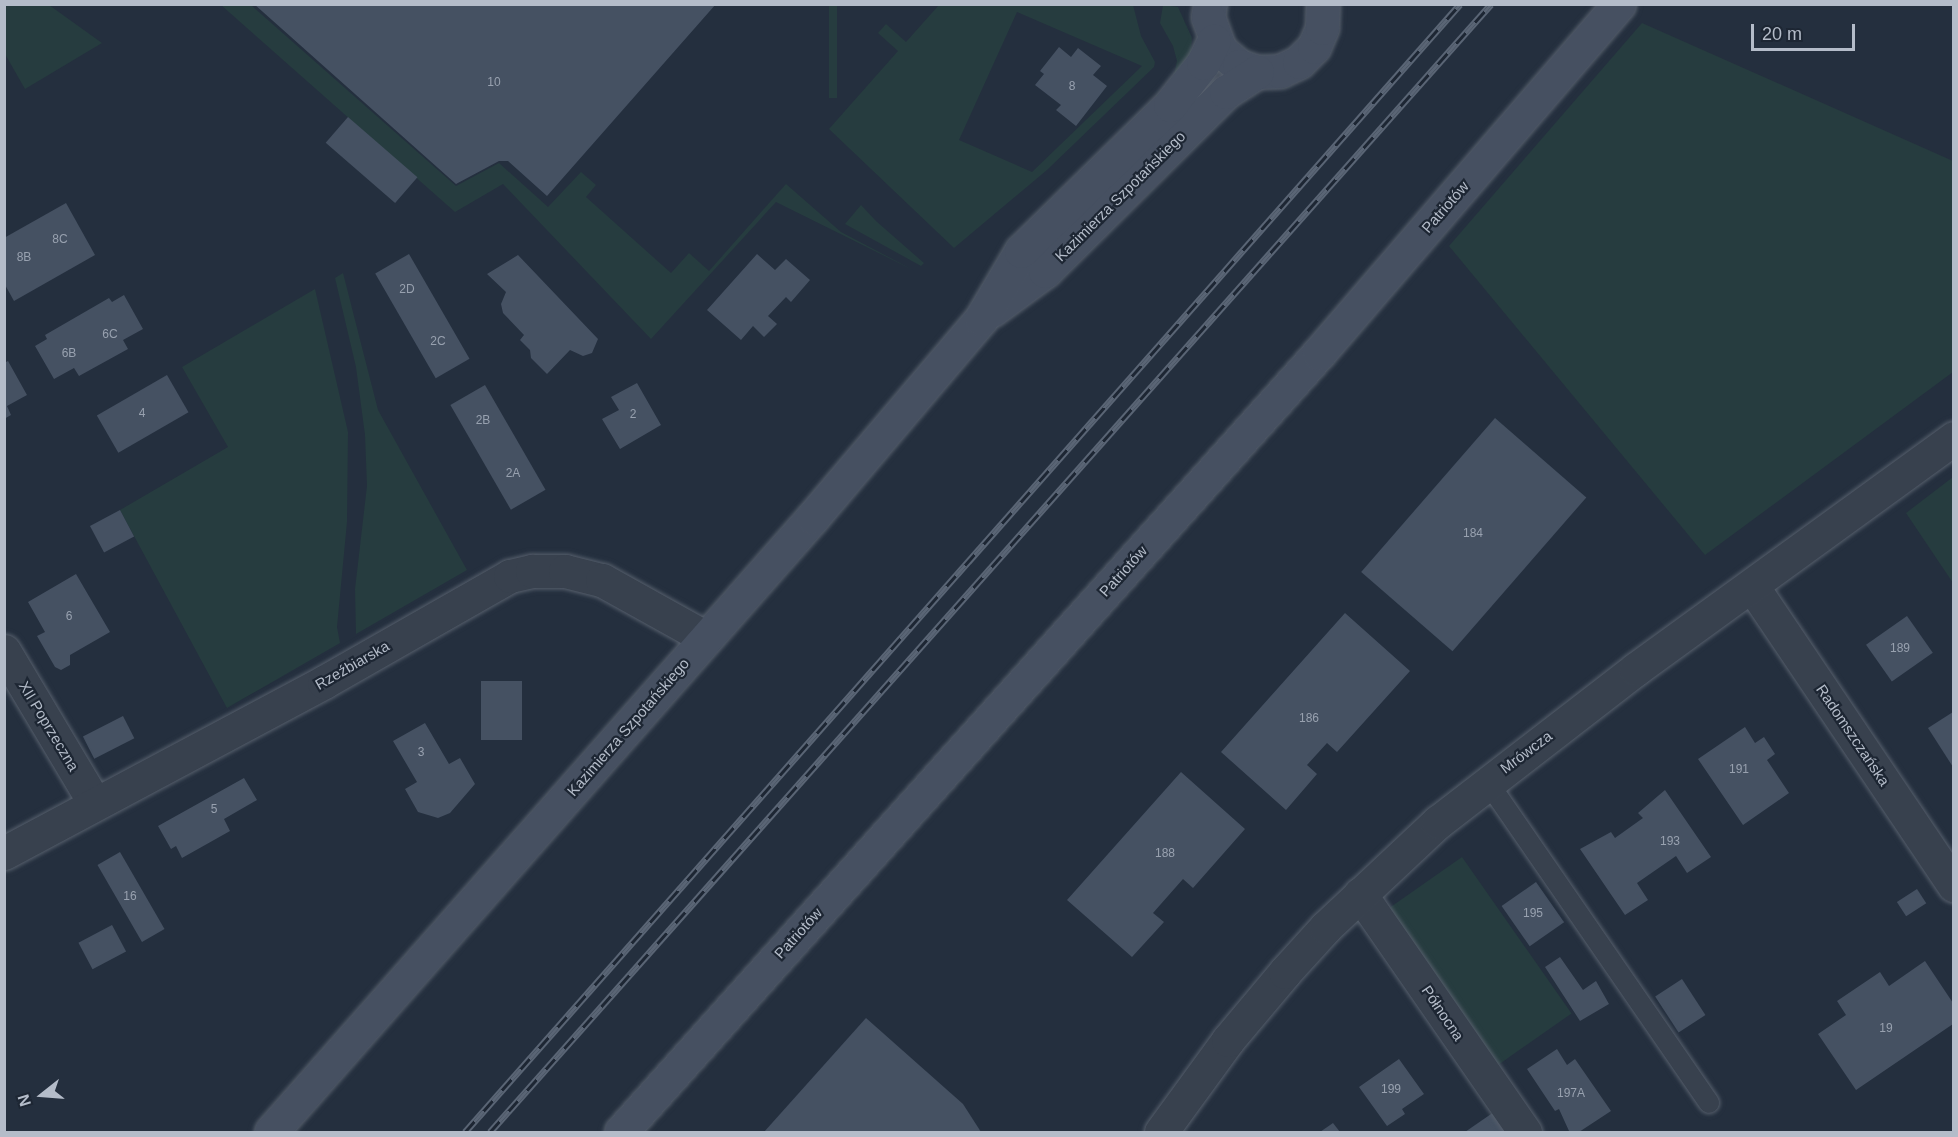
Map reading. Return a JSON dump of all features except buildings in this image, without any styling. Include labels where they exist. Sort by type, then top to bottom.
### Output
[{"type":"main road","points":[[1210,4],[1208,17],[1214,40],[1239,66],[1257,72],[1280,71],[1299,62],[1314,47],[1322,28],[1324,5]]},
{"type":"main road","name":"Patriotów","points":[[621,1132],[1311,362],[1619,4]]},
{"type":"main road","name":"Kazimierza Szpotańskiego","points":[[271,1132],[706,638],[981,319],[1021,251],[1170,105],[1203,63],[1214,40]]},
{"type":"main road","name":"Kazimierza Szpotańskiego","points":[[981,319],[1045,271],[1226,92],[1257,72]]},
{"type":"street","name":"Mrówcza","points":[[1161,1132],[1242,1023],[1360,894],[1487,781],[1953,438]]},
{"type":"street","name":"Rzeźbiarska","points":[[4,853],[94,802],[324,682],[492,583],[510,576],[532,571],[565,571],[602,580],[706,638]]},
{"type":"street","name":"Radomszczańska","points":[[1752,586],[1953,885]]},
{"type":"street","name":"XII Poprzeczna","points":[[4,651],[94,802]]},
{"type":"street","name":"Północna","points":[[1360,894],[1524,1132]]},
{"type":"lane","points":[[1487,781],[1708,1103]]},
{"type":"green space","points":[[4,5],[49,5],[102,43],[25,89],[5,54]]},
{"type":"green space","points":[[221,5],[251,5],[456,186],[499,163],[548,207],[581,172],[596,185],[586,197],[671,273],[689,253],[709,271],[786,184],[841,232],[915,271],[776,202],[651,339],[503,184],[455,212]]},
{"type":"green space","points":[[829,5],[837,5],[837,98],[829,98]]},
{"type":"green space","points":[[939,5],[1133,5],[1141,36],[1155,62],[1154,67],[1047,170],[954,248],[829,129],[898,51],[878,33],[886,24],[906,42]],"holes":[[[1017,12],[1142,66],[1032,172],[959,140]]]},
{"type":"green space","points":[[1163,5],[1178,7],[1192,38],[1191,53],[1174,75],[1177,61],[1173,46],[1160,23]]},
{"type":"green space","points":[[1642,23],[1953,161],[1953,372],[1705,555],[1449,246]]},
{"type":"green space","points":[[861,205],[924,263],[921,266],[845,224]]},
{"type":"green space","points":[[343,273],[378,410],[467,570],[356,634],[355,589],[367,486],[365,435],[356,367],[335,278]]},
{"type":"green space","points":[[315,289],[348,432],[347,522],[337,627],[340,643],[227,708],[120,510],[228,447],[182,367]]},
{"type":"green space","points":[[1953,477],[1953,583],[1906,513]]},
{"type":"green space","points":[[1462,857],[1572,1013],[1497,1066],[1387,909]]},
{"type":"railway","points":[[465,1132],[1460,4]]},
{"type":"railway","points":[[490,1132],[1491,4]]}]
